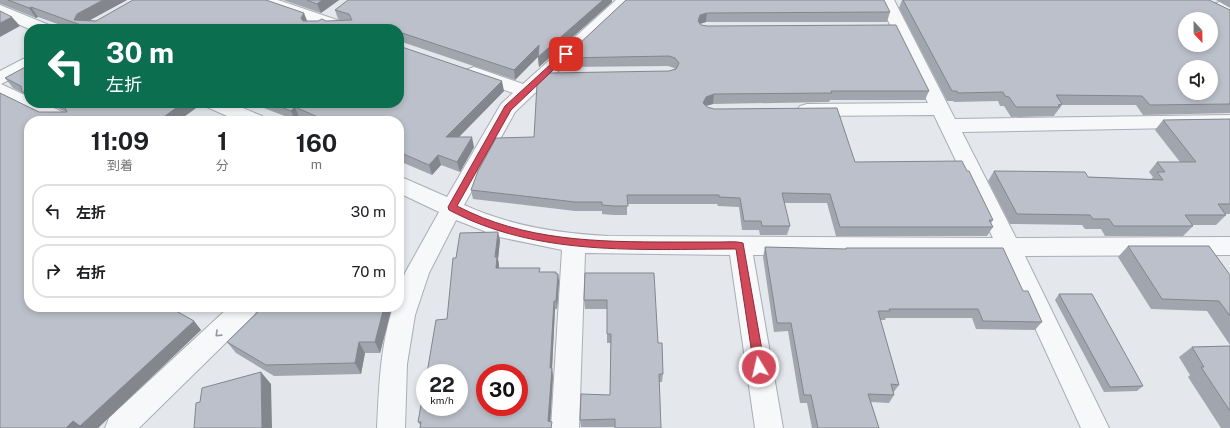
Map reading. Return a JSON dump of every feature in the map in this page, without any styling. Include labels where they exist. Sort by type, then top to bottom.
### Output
[{"type":"street","points":[[262,0],[315,24]]},
{"type":"street","points":[[391,428],[394,364],[403,315],[417,273],[452,207],[508,108],[625,0]]},
{"type":"street","points":[[892,1],[891,28],[944,117],[1009,247],[1095,428]]},
{"type":"street","points":[[1215,4],[1230,16]]},
{"type":"street","points":[[318,24],[340,8]]},
{"type":"street","points":[[0,10],[32,24]]},
{"type":"street","points":[[0,79],[24,66]]},
{"type":"street","points":[[459,68],[526,90]]},
{"type":"street","points":[[543,75],[566,75]]},
{"type":"street","points":[[0,90],[24,102]]},
{"type":"street","points":[[37,108],[54,116]]},
{"type":"street","points":[[225,108],[244,116]]},
{"type":"street","points":[[791,110],[944,117],[1230,121]]},
{"type":"street","points":[[404,186],[452,207],[475,219],[499,228],[537,237],[574,243],[608,245],[740,246],[1230,246]]},
{"type":"street","points":[[565,428],[574,243]]},
{"type":"street","points":[[740,246],[769,428]]},
{"type":"street","points":[[119,428],[241,312]]},
{"type":"building","points":[[8,0],[103,0],[77,14],[74,20],[96,21],[133,0],[266,0],[304,13],[301,18],[303,21],[318,21],[322,19],[326,21],[352,20],[349,14],[335,10],[348,0],[603,0],[538,57],[539,45],[514,70],[404,34],[404,24],[78,24],[31,7],[29,8]]},
{"type":"building","points":[[307,0],[322,0],[317,4]]},
{"type":"building","points":[[626,0],[884,0],[890,12],[707,13],[700,15],[698,21],[701,25],[707,26],[896,25],[929,91],[831,91],[832,93],[714,94],[706,97],[703,103],[707,107],[714,109],[837,108],[855,162],[962,161],[967,171],[969,171],[993,220],[989,220],[993,227],[840,227],[830,194],[782,193],[790,226],[762,226],[761,221],[744,221],[740,198],[719,197],[719,195],[627,195],[628,206],[614,206],[602,205],[602,202],[575,202],[471,190],[478,171],[496,138],[534,137],[537,84],[549,73],[669,71],[676,69],[679,63],[675,58],[669,56],[564,58]]},
{"type":"building","points":[[903,0],[1209,0],[1230,10],[1230,104],[1150,105],[1142,96],[1056,95],[1062,104],[1058,105],[1060,107],[1016,107],[1009,97],[1005,96],[1003,92],[958,93],[957,91],[952,91]]},
{"type":"building","points":[[0,11],[12,17],[0,23]]},
{"type":"building","points":[[404,48],[502,81],[446,137],[472,137],[457,162],[438,155],[429,165],[404,154],[404,116],[316,116],[297,108],[404,108]]},
{"type":"building","points":[[24,68],[24,92],[22,92],[21,86],[5,78]]},
{"type":"building","points":[[0,93],[24,105],[24,108],[31,108],[39,112],[67,112],[65,108],[176,108],[165,116],[24,116],[24,312],[178,312],[194,321],[80,426],[73,421],[66,428],[0,428]]},
{"type":"building","points":[[284,108],[294,108],[291,111]]},
{"type":"building","points":[[1230,119],[1230,204],[1218,204],[1226,215],[1185,215],[1193,226],[1114,226],[1109,219],[1093,219],[1090,215],[1017,214],[994,171],[1085,172],[1088,177],[1163,180],[1157,172],[1165,172],[1157,162],[1196,162],[1163,120]]},
{"type":"building","points":[[498,232],[495,257],[497,257],[496,268],[540,268],[539,272],[556,272],[556,274],[558,274],[556,301],[554,301],[550,368],[552,368],[548,421],[552,422],[551,428],[420,428],[421,422],[418,422],[419,416],[468,416],[468,364],[429,364],[436,320],[447,319],[453,258],[456,258],[460,233]]},
{"type":"building","points":[[1128,246],[1209,246],[1230,275],[1230,316],[1219,301],[1162,299]]},
{"type":"building","points":[[765,247],[846,249],[1003,248],[1023,291],[1028,291],[1042,322],[983,321],[978,309],[889,309],[890,311],[878,311],[899,385],[891,384],[894,395],[868,394],[879,428],[818,428],[811,395],[804,395],[791,323],[777,323]]},
{"type":"building","points":[[585,273],[654,273],[658,343],[662,343],[663,374],[659,374],[661,428],[615,428],[615,419],[580,420],[581,394],[610,395],[611,334],[607,334],[607,300],[584,300]]},
{"type":"building","points":[[1059,294],[1092,294],[1143,386],[1110,387]]},
{"type":"building","points":[[258,312],[383,312],[375,342],[359,342],[355,363],[266,365],[227,342]]},
{"type":"building","points":[[1230,346],[1230,411],[1201,367],[1204,367],[1192,347]]},
{"type":"building","points":[[261,372],[262,428],[194,428],[196,403],[200,402],[202,388]]},
{"type":"route","points":[[566,54],[508,108],[452,207],[475,219],[499,228],[537,237],[574,243],[608,245],[740,246],[759,367]]}]
